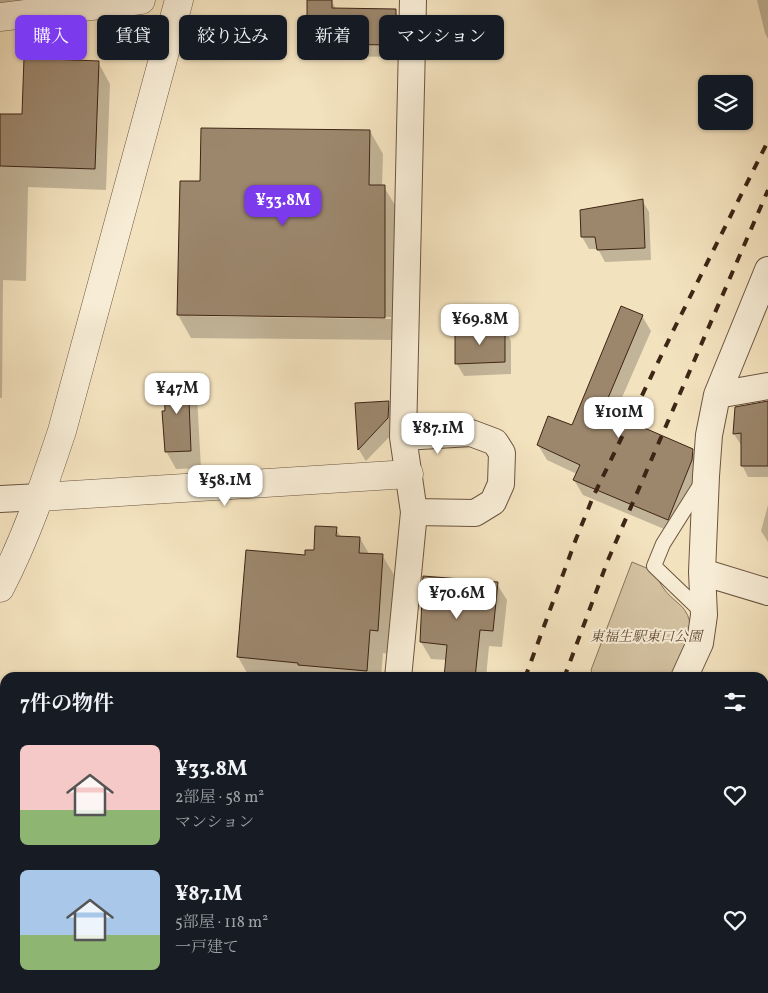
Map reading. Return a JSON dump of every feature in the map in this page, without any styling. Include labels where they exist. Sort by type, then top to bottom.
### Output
[{"type":"street","points":[[0,17],[141,0]]},
{"type":"street","points":[[0,588],[40,497],[62,431],[179,0]]},
{"type":"street","points":[[399,672],[414,512],[403,436],[412,0]]},
{"type":"street","points":[[687,672],[700,643],[704,615],[702,572],[706,476],[709,435],[717,395],[768,270]]},
{"type":"street","points":[[717,395],[768,386]]},
{"type":"street","points":[[403,436],[471,433],[495,442],[502,454],[501,484],[493,502],[475,513],[414,512]]},
{"type":"street","points":[[0,499],[409,474]]},
{"type":"street","points":[[702,572],[768,592]]},
{"type":"lane","points":[[704,615],[654,566],[663,544],[706,476]]},
{"type":"green space","name":"東福生駅東口公園","points":[[632,562],[656,572],[664,589],[685,611],[689,620],[688,639],[674,672],[592,672]]},
{"type":"building","points":[[307,0],[332,0],[332,8],[396,9],[396,15],[379,15],[379,45],[369,45],[369,15],[307,15]]},
{"type":"building","points":[[24,60],[99,61],[95,169],[0,166],[0,114],[22,114]]},
{"type":"building","points":[[201,128],[370,130],[369,185],[385,185],[385,318],[177,315],[180,181],[200,181]]},
{"type":"building","points":[[643,199],[645,248],[597,250],[595,237],[581,237],[580,210]]},
{"type":"building","points":[[621,306],[643,315],[603,410],[693,449],[692,460],[668,520],[573,480],[580,465],[537,445],[548,416],[572,425]]},
{"type":"building","points":[[505,327],[505,362],[455,364],[455,329]]},
{"type":"building","points":[[188,376],[191,451],[165,452],[162,411],[165,411],[164,378]]},
{"type":"building","points":[[389,401],[388,418],[358,450],[355,403]]},
{"type":"building","points":[[768,401],[768,466],[741,466],[741,433],[733,434],[735,407]]},
{"type":"building","points":[[315,526],[337,527],[336,536],[360,537],[359,553],[383,554],[378,631],[370,630],[367,671],[237,657],[246,550],[305,555],[305,550],[314,550]]},
{"type":"building","points":[[423,576],[498,582],[493,631],[480,630],[476,672],[445,672],[447,645],[420,642]]},
{"type":"railway","points":[[527,672],[593,497],[768,141]]},
{"type":"railway","points":[[566,672],[608,560],[768,190]]}]
